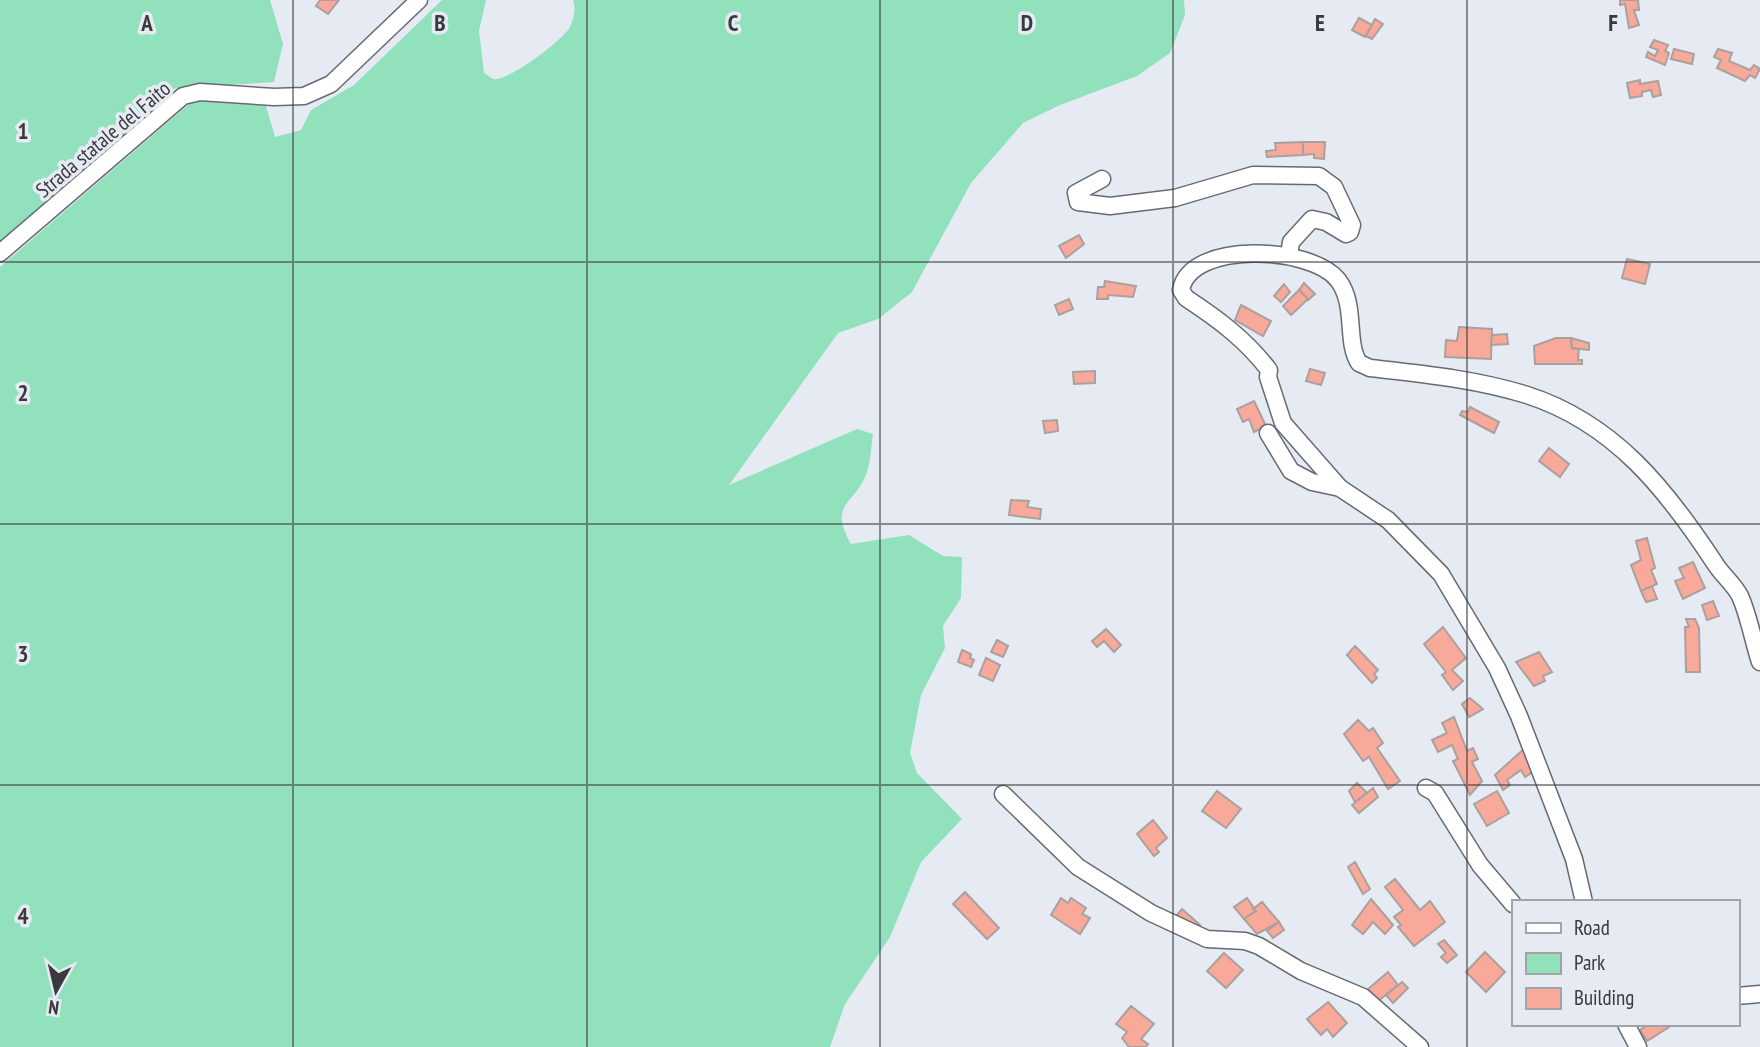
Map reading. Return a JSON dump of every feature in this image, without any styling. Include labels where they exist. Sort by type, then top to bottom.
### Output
[{"type":"street","name":"Strada statale del Faito","points":[[0,253],[183,96],[200,92],[274,97],[304,96],[331,84],[419,0]]},
{"type":"street","points":[[1102,179],[1076,193],[1077,202],[1110,206],[1175,198],[1253,175],[1319,176],[1334,187],[1352,225],[1350,232],[1346,234],[1326,222],[1312,219],[1291,242],[1289,255]]},
{"type":"street","points":[[1584,900],[1574,859],[1519,716],[1497,668],[1441,574],[1388,520],[1340,488],[1283,422],[1268,377],[1269,370],[1236,332],[1186,298],[1181,290],[1183,278],[1191,269],[1215,260],[1249,254],[1289,255],[1316,264],[1336,278],[1347,296],[1359,363],[1370,368],[1476,381],[1530,396],[1596,430],[1642,465],[1677,507],[1739,595],[1760,662]]},
{"type":"street","points":[[1268,433],[1291,471],[1312,482],[1340,488]]},
{"type":"street","points":[[1426,788],[1435,793],[1480,865],[1512,903]]},
{"type":"street","points":[[1003,793],[1078,867],[1151,913],[1207,939],[1245,941],[1259,946],[1301,971],[1363,997],[1420,1047]]},
{"type":"street","points":[[1739,996],[1760,994]]},
{"type":"street","points":[[1627,1026],[1638,1047]]},
{"type":"green space","points":[[0,0],[270,0],[283,44],[274,82],[168,89],[142,119],[0,243]]},
{"type":"green space","points":[[442,0],[486,0],[479,31],[484,73],[493,79],[522,67],[547,50],[565,33],[573,17],[573,0],[1184,0],[1185,15],[1170,53],[1137,76],[1060,105],[1023,123],[971,183],[912,292],[878,319],[838,333],[729,485],[857,429],[873,434],[867,472],[843,511],[844,530],[851,544],[909,535],[943,556],[962,557],[961,598],[943,626],[945,648],[921,695],[910,753],[917,773],[962,819],[921,862],[890,937],[845,1004],[830,1047],[0,1047],[0,267],[189,104],[201,100],[266,106],[275,137],[301,130],[311,110],[354,85]]},
{"type":"building","points":[[320,0],[339,0],[328,14],[316,6]]},
{"type":"building","points":[[1620,0],[1638,0],[1639,10],[1634,10],[1639,25],[1629,28],[1625,4],[1620,5]]},
{"type":"building","points":[[1359,18],[1372,25],[1365,37],[1352,30]]},
{"type":"building","points":[[1375,19],[1383,24],[1372,39],[1366,36]]},
{"type":"building","points":[[1654,40],[1668,45],[1665,51],[1669,53],[1665,65],[1646,57],[1648,52],[1655,56],[1658,50],[1650,47]]},
{"type":"building","points":[[1674,49],[1694,54],[1692,64],[1671,59]]},
{"type":"building","points":[[1718,49],[1732,53],[1729,61],[1750,70],[1754,65],[1760,69],[1755,78],[1750,75],[1745,81],[1717,68],[1721,60],[1714,57]]},
{"type":"building","points":[[1640,80],[1640,84],[1658,81],[1661,95],[1653,97],[1651,90],[1642,92],[1642,96],[1630,98],[1627,83]]},
{"type":"building","points":[[1303,142],[1303,155],[1267,157],[1266,151],[1276,150],[1275,143]]},
{"type":"building","points":[[1303,142],[1325,142],[1324,159],[1314,158],[1314,154],[1303,155]]},
{"type":"building","points":[[1079,235],[1084,244],[1066,258],[1059,246]]},
{"type":"building","points":[[1627,259],[1650,264],[1645,284],[1622,278]]},
{"type":"building","points":[[1105,281],[1136,286],[1133,297],[1108,295],[1108,299],[1097,299],[1098,287],[1104,287]]},
{"type":"building","points":[[1304,283],[1315,294],[1308,300],[1299,290]]},
{"type":"building","points":[[1284,284],[1290,292],[1281,302],[1274,296]]},
{"type":"building","points":[[1299,290],[1308,299],[1291,315],[1283,306]]},
{"type":"building","points":[[1069,299],[1073,309],[1059,315],[1055,305]]},
{"type":"building","points":[[1241,305],[1271,321],[1263,336],[1235,320]]},
{"type":"building","points":[[1459,327],[1492,329],[1491,359],[1445,357],[1446,340],[1457,341]]},
{"type":"building","points":[[1507,334],[1508,344],[1491,345],[1492,335]]},
{"type":"building","points":[[1556,338],[1571,338],[1572,348],[1579,349],[1578,360],[1582,360],[1582,364],[1535,364],[1534,346]]},
{"type":"building","points":[[1571,338],[1589,343],[1589,350],[1572,348]]},
{"type":"building","points":[[1310,369],[1325,373],[1321,385],[1306,381]]},
{"type":"building","points":[[1095,371],[1095,383],[1074,384],[1073,372]]},
{"type":"building","points":[[1254,401],[1266,426],[1254,432],[1249,419],[1243,422],[1237,409]]},
{"type":"building","points":[[1470,407],[1499,422],[1494,433],[1460,415],[1462,411],[1468,412]]},
{"type":"building","points":[[1057,420],[1058,431],[1045,433],[1043,421]]},
{"type":"building","points":[[1549,448],[1569,464],[1560,477],[1539,461]]},
{"type":"building","points":[[1011,500],[1029,501],[1027,507],[1041,509],[1040,519],[1009,515]]},
{"type":"building","points":[[1647,538],[1655,568],[1651,570],[1657,584],[1641,591],[1631,565],[1641,560],[1636,541]]},
{"type":"building","points":[[1693,562],[1705,588],[1683,599],[1675,581],[1684,578],[1679,568]]},
{"type":"building","points":[[1652,586],[1657,599],[1646,602],[1641,591]]},
{"type":"building","points":[[1713,601],[1719,616],[1707,620],[1702,605]]},
{"type":"building","points":[[1686,619],[1695,619],[1699,628],[1700,672],[1686,672],[1685,627],[1689,627]]},
{"type":"building","points":[[1443,627],[1466,658],[1452,670],[1463,681],[1453,690],[1442,675],[1446,672],[1424,644]]},
{"type":"building","points":[[1106,629],[1121,645],[1114,652],[1104,641],[1097,647],[1092,641]]},
{"type":"building","points":[[997,640],[1008,646],[1003,657],[991,652]]},
{"type":"building","points":[[1355,646],[1378,670],[1374,674],[1377,678],[1372,683],[1347,655]]},
{"type":"building","points":[[962,650],[971,654],[970,658],[974,660],[971,667],[958,662]]},
{"type":"building","points":[[1539,652],[1552,672],[1543,676],[1545,681],[1534,686],[1516,662]]},
{"type":"building","points":[[986,658],[1000,665],[993,681],[979,675]]},
{"type":"building","points":[[1470,698],[1483,709],[1469,717],[1462,704]]},
{"type":"building","points":[[1454,717],[1467,751],[1473,748],[1478,759],[1472,762],[1482,781],[1470,795],[1453,761],[1458,759],[1452,745],[1438,752],[1432,740],[1447,733],[1442,723]]},
{"type":"building","points":[[1358,720],[1369,731],[1373,728],[1383,743],[1377,748],[1400,781],[1388,789],[1369,757],[1363,761],[1344,734]]},
{"type":"building","points":[[1526,747],[1534,771],[1525,777],[1521,770],[1507,780],[1510,785],[1503,790],[1495,775]]},
{"type":"building","points":[[1357,783],[1367,793],[1355,802],[1349,791]]},
{"type":"building","points":[[1373,788],[1378,797],[1359,813],[1352,805]]},
{"type":"building","points":[[1217,791],[1241,809],[1226,828],[1202,811]]},
{"type":"building","points":[[1497,791],[1509,813],[1487,826],[1474,804]]},
{"type":"building","points":[[1153,820],[1167,838],[1156,848],[1159,852],[1154,856],[1137,834]]},
{"type":"building","points":[[1355,862],[1370,889],[1363,894],[1348,867]]},
{"type":"building","points":[[1395,879],[1420,910],[1430,901],[1445,922],[1414,946],[1398,927],[1401,925],[1394,917],[1403,910],[1385,887]]},
{"type":"building","points":[[965,892],[999,928],[987,939],[953,904]]},
{"type":"building","points":[[1061,898],[1068,903],[1071,898],[1086,908],[1082,914],[1090,918],[1080,934],[1051,915]]},
{"type":"building","points":[[1247,898],[1256,911],[1244,919],[1234,907]]},
{"type":"building","points":[[1371,899],[1393,925],[1385,934],[1373,922],[1363,934],[1352,925]]},
{"type":"building","points":[[1262,902],[1279,922],[1257,934],[1244,919],[1256,911],[1253,909]]},
{"type":"building","points":[[1182,909],[1200,925],[1196,928],[1176,916]]},
{"type":"building","points":[[1279,922],[1284,930],[1273,938],[1267,931]]},
{"type":"building","points":[[1444,940],[1457,955],[1447,963],[1441,957],[1446,953],[1438,944]]},
{"type":"building","points":[[1485,952],[1505,972],[1486,992],[1466,972]]},
{"type":"building","points":[[1224,953],[1243,970],[1226,988],[1207,971]]},
{"type":"building","points":[[1388,972],[1398,985],[1378,1001],[1368,989]]},
{"type":"building","points":[[1402,982],[1408,988],[1393,1003],[1386,995]]},
{"type":"building","points":[[1328,1002],[1347,1023],[1333,1037],[1327,1029],[1321,1035],[1307,1019]]},
{"type":"building","points":[[1131,1006],[1154,1024],[1141,1039],[1148,1044],[1146,1047],[1129,1047],[1122,1038],[1127,1032],[1116,1024]]},
{"type":"building","points":[[1646,1026],[1669,1027],[1647,1041],[1640,1030]]}]
